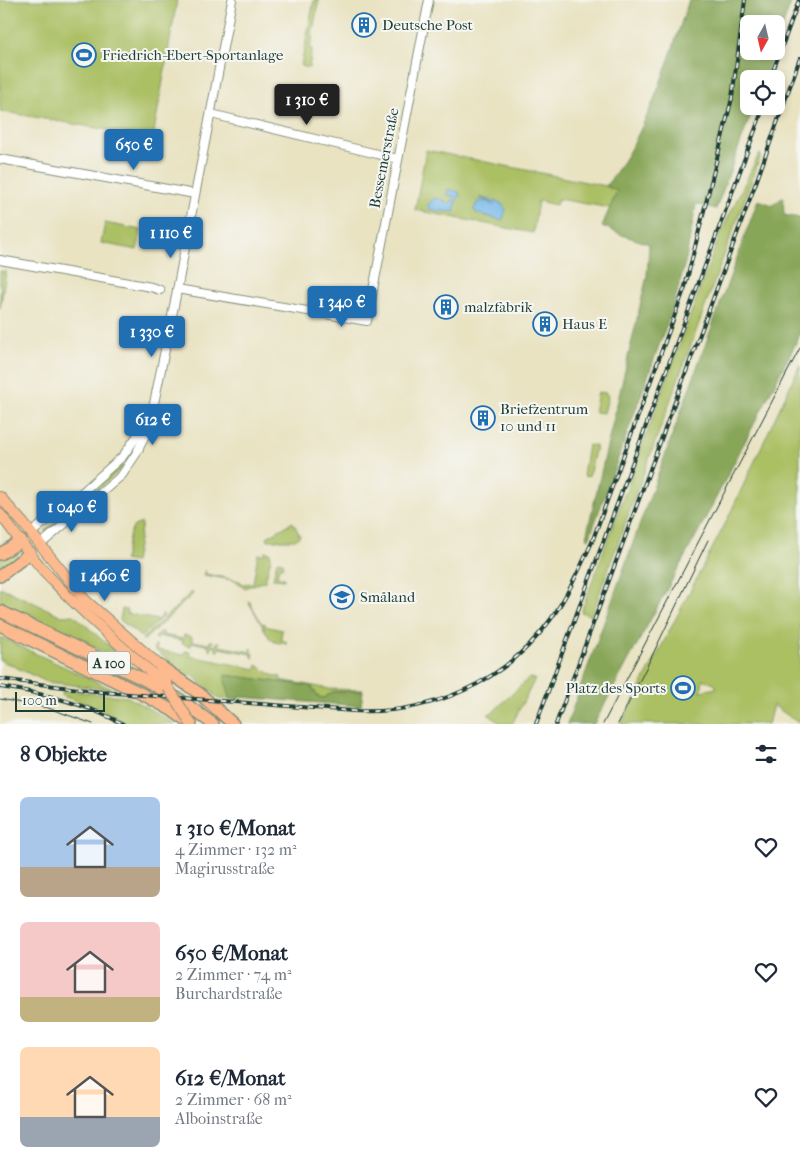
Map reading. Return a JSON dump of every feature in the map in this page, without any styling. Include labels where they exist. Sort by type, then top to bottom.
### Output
[{"type":"highway","points":[[0,554],[20,541]]},
{"type":"highway","points":[[0,576],[30,553]]},
{"type":"highway","name":"A 100","points":[[0,612],[150,682],[179,699],[213,724]]},
{"type":"highway","name":"A 100","points":[[0,625],[146,696],[191,724]]},
{"type":"highway","points":[[160,666],[200,694],[233,724]]},
{"type":"main road","points":[[0,497],[104,624],[164,682],[191,724]]},
{"type":"main road","points":[[0,514],[20,541],[65,594],[160,666],[164,682]]},
{"type":"main road","points":[[20,541],[31,533]]},
{"type":"main road","points":[[30,553],[40,545]]},
{"type":"street","points":[[40,545],[114,482],[131,463],[149,428],[232,0]]},
{"type":"street","name":"Bessemerstraße","points":[[177,289],[366,321],[429,0]]},
{"type":"street","points":[[210,114],[398,159]]},
{"type":"street","points":[[0,159],[195,194]]},
{"type":"street","points":[[0,260],[160,290]]},
{"type":"street","points":[[31,533],[42,526],[123,456],[150,416]]},
{"type":"street","points":[[123,456],[131,463]]},
{"type":"street","points":[[83,490],[92,501]]},
{"type":"green space","name":"Friedrich-Ebert-Sportanlage","points":[[0,0],[177,0],[153,138],[0,111]]},
{"type":"green space","points":[[314,0],[319,0],[312,34],[309,68],[301,66]]},
{"type":"green space","points":[[689,0],[792,0],[785,20],[785,15],[740,15],[740,60],[771,60],[767,70],[740,70],[740,115],[751,115],[716,209],[696,204],[686,259],[674,304],[589,539],[586,537],[647,276],[649,244],[602,226],[617,191],[606,186],[634,143],[664,73]]},
{"type":"green space","points":[[426,150],[606,186],[617,191],[610,208],[558,199],[556,205],[538,201],[533,233],[415,210]]},
{"type":"green space","points":[[759,154],[761,155],[591,616],[581,612],[721,232]]},
{"type":"green space","points":[[783,197],[784,215],[800,218],[800,335],[703,523],[594,724],[567,724],[758,200],[773,205]]},
{"type":"green space","points":[[105,223],[141,230],[137,250],[101,243]]},
{"type":"green space","points":[[0,271],[6,272],[0,309]]},
{"type":"green space","points":[[800,365],[800,724],[773,705],[768,724],[621,724],[725,524]],"holes":[[[703,679],[716,685],[716,688],[701,691]]]},
{"type":"green space","points":[[598,392],[606,393],[608,397],[604,413],[594,412]]},
{"type":"green space","points":[[588,445],[596,446],[589,476],[585,477],[583,475]]},
{"type":"green space","points":[[121,465],[124,466],[94,492],[93,488]]},
{"type":"green space","points":[[82,501],[83,503],[47,533],[45,531]]},
{"type":"green space","points":[[293,522],[300,536],[295,540],[268,540],[267,537]]},
{"type":"green space","points":[[142,523],[135,562],[124,560],[130,533],[134,526]]},
{"type":"green space","points":[[15,550],[19,555],[0,571],[0,559]]},
{"type":"green space","points":[[265,551],[270,553],[271,558],[265,581],[244,588],[233,580],[203,575],[205,570],[206,574],[240,581],[243,584],[253,583],[258,554],[264,555]]},
{"type":"green space","points":[[277,561],[283,562],[283,567],[279,567],[277,576],[284,578],[284,580],[273,579]]},
{"type":"green space","points":[[0,587],[62,616],[74,615],[132,666],[0,603]]},
{"type":"green space","points":[[192,592],[193,594],[144,640],[142,639]]},
{"type":"green space","points":[[248,601],[262,624],[265,623],[265,626],[282,630],[281,640],[287,642],[286,644],[270,639]]},
{"type":"green space","points":[[122,609],[127,610],[126,613],[157,620],[164,615],[141,637],[120,620]]},
{"type":"green space","points":[[162,631],[163,635],[183,639],[184,635],[192,637],[192,641],[209,644],[210,641],[213,641],[212,645],[216,646],[217,642],[220,642],[219,646],[250,652],[251,648],[254,658],[252,654],[219,648],[216,651],[216,647],[212,646],[211,650],[209,646],[192,642],[191,646],[182,644],[183,641],[158,636],[157,640],[155,637]]},
{"type":"green space","points":[[0,637],[114,690],[47,682],[0,660]]},
{"type":"green space","points":[[155,645],[157,646],[156,650],[184,655],[185,651],[190,652],[190,656],[256,669],[257,665],[272,675],[281,677],[280,680],[330,689],[363,691],[333,692],[324,698],[318,697],[311,686],[226,675],[229,699],[219,699],[191,674],[189,677],[168,662],[154,649]]},
{"type":"green space","points":[[225,675],[311,686],[318,697],[324,698],[333,692],[363,691],[361,706],[239,697],[238,700],[229,699]]},
{"type":"green space","points":[[529,678],[535,679],[512,724],[501,724],[488,714],[492,713]]},
{"type":"green space","points":[[63,690],[128,697],[176,724],[127,724],[95,707],[62,696]]},
{"type":"water","points":[[448,189],[459,192],[460,196],[453,208],[455,212],[429,209],[428,205],[434,198],[442,200],[443,198],[443,201],[452,202],[455,196],[447,195]]},
{"type":"water","points":[[479,197],[501,203],[506,210],[503,219],[500,220],[476,213],[474,209],[478,201],[489,202],[493,206],[495,204]]},
{"type":"tram line","points":[[603,724],[800,348]]},
{"type":"tram line","points":[[618,724],[708,540]]},
{"type":"tram line","points":[[0,699],[48,708],[93,724]]},
{"type":"railway","points":[[0,679],[102,692],[353,711],[382,711],[437,701],[464,690],[488,677],[511,661],[551,619],[568,591],[592,542],[685,287],[732,98],[745,0]]},
{"type":"railway","points":[[773,70],[799,0]]},
{"type":"railway","points":[[556,724],[758,177],[800,58]]},
{"type":"railway","points":[[536,724],[761,115]]},
{"type":"railway","points":[[0,687],[32,692],[63,700],[94,710],[123,724]]},
{"type":"place","name":"Deutsche Post","points":[[364,25]]},
{"type":"place","name":"Friedrich-Ebert-Sportanlage","points":[[84,55]]},
{"type":"place","name":"malzfabrik","points":[[446,307]]},
{"type":"place","name":"Haus E","points":[[545,324]]},
{"type":"place","name":"Briefzentrum 10 und 11","points":[[483,418]]},
{"type":"place","name":"Småland","points":[[342,597]]},
{"type":"place","name":"Platz des Sports","points":[[683,688]]}]
